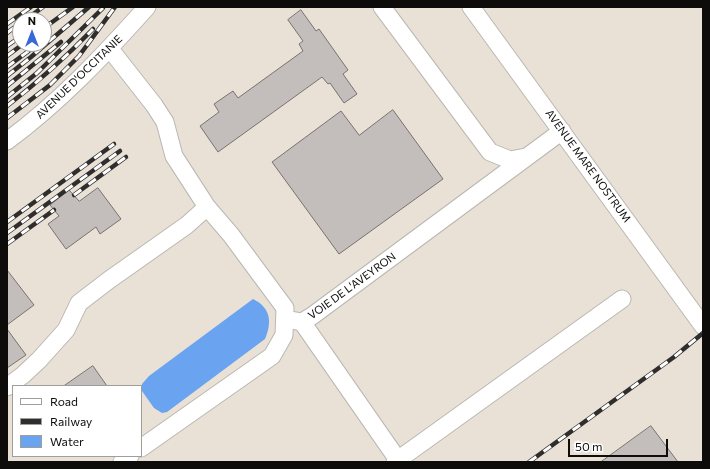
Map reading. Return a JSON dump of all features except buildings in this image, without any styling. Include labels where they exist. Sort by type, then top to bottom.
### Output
[{"type":"street","name":"AVENUE D'OCCITANIE","points":[[7,141],[36,119],[74,84],[110,48],[147,7]]},
{"type":"street","points":[[382,7],[490,152],[510,160],[526,157]]},
{"type":"street","name":"AVENUE MARE NOSTRUM","points":[[471,7],[562,130],[703,326]]},
{"type":"street","points":[[110,48],[154,105],[165,122],[174,156],[207,207],[231,235],[285,308],[284,335],[272,356],[142,447]]},
{"type":"street","name":"VOIE DE L'AVEYRON","points":[[285,319],[302,322],[562,130]]},
{"type":"street","points":[[7,387],[39,360],[66,330],[79,304],[109,280],[187,226],[207,207]]},
{"type":"street","points":[[302,322],[396,461],[622,299]]},
{"type":"shaded area","points":[[7,7],[703,7],[703,462],[7,462]]},
{"type":"water","points":[[253,299],[267,311],[269,327],[265,339],[167,412],[162,413],[154,408],[142,391],[142,384],[149,376]]},
{"type":"railway","points":[[7,24],[31,7]]},
{"type":"railway","points":[[36,12],[43,7]]},
{"type":"railway","points":[[52,22],[73,7]]},
{"type":"railway","points":[[7,76],[89,7]]},
{"type":"railway","points":[[7,118],[50,85],[79,56],[115,7]]},
{"type":"railway","points":[[7,97],[37,73],[103,8]]},
{"type":"railway","points":[[7,33],[12,29]]},
{"type":"railway","points":[[7,106],[52,69],[93,29]]},
{"type":"railway","points":[[7,86],[61,42]]},
{"type":"railway","points":[[7,46],[12,43]]},
{"type":"railway","points":[[7,56],[12,52]]},
{"type":"railway","points":[[7,67],[27,52]]},
{"type":"railway","points":[[7,222],[114,144]]},
{"type":"railway","points":[[7,233],[120,151]]},
{"type":"railway","points":[[74,195],[126,157]]},
{"type":"railway","points":[[7,244],[54,210]]},
{"type":"railway","points":[[529,462],[674,357],[703,333]]}]
